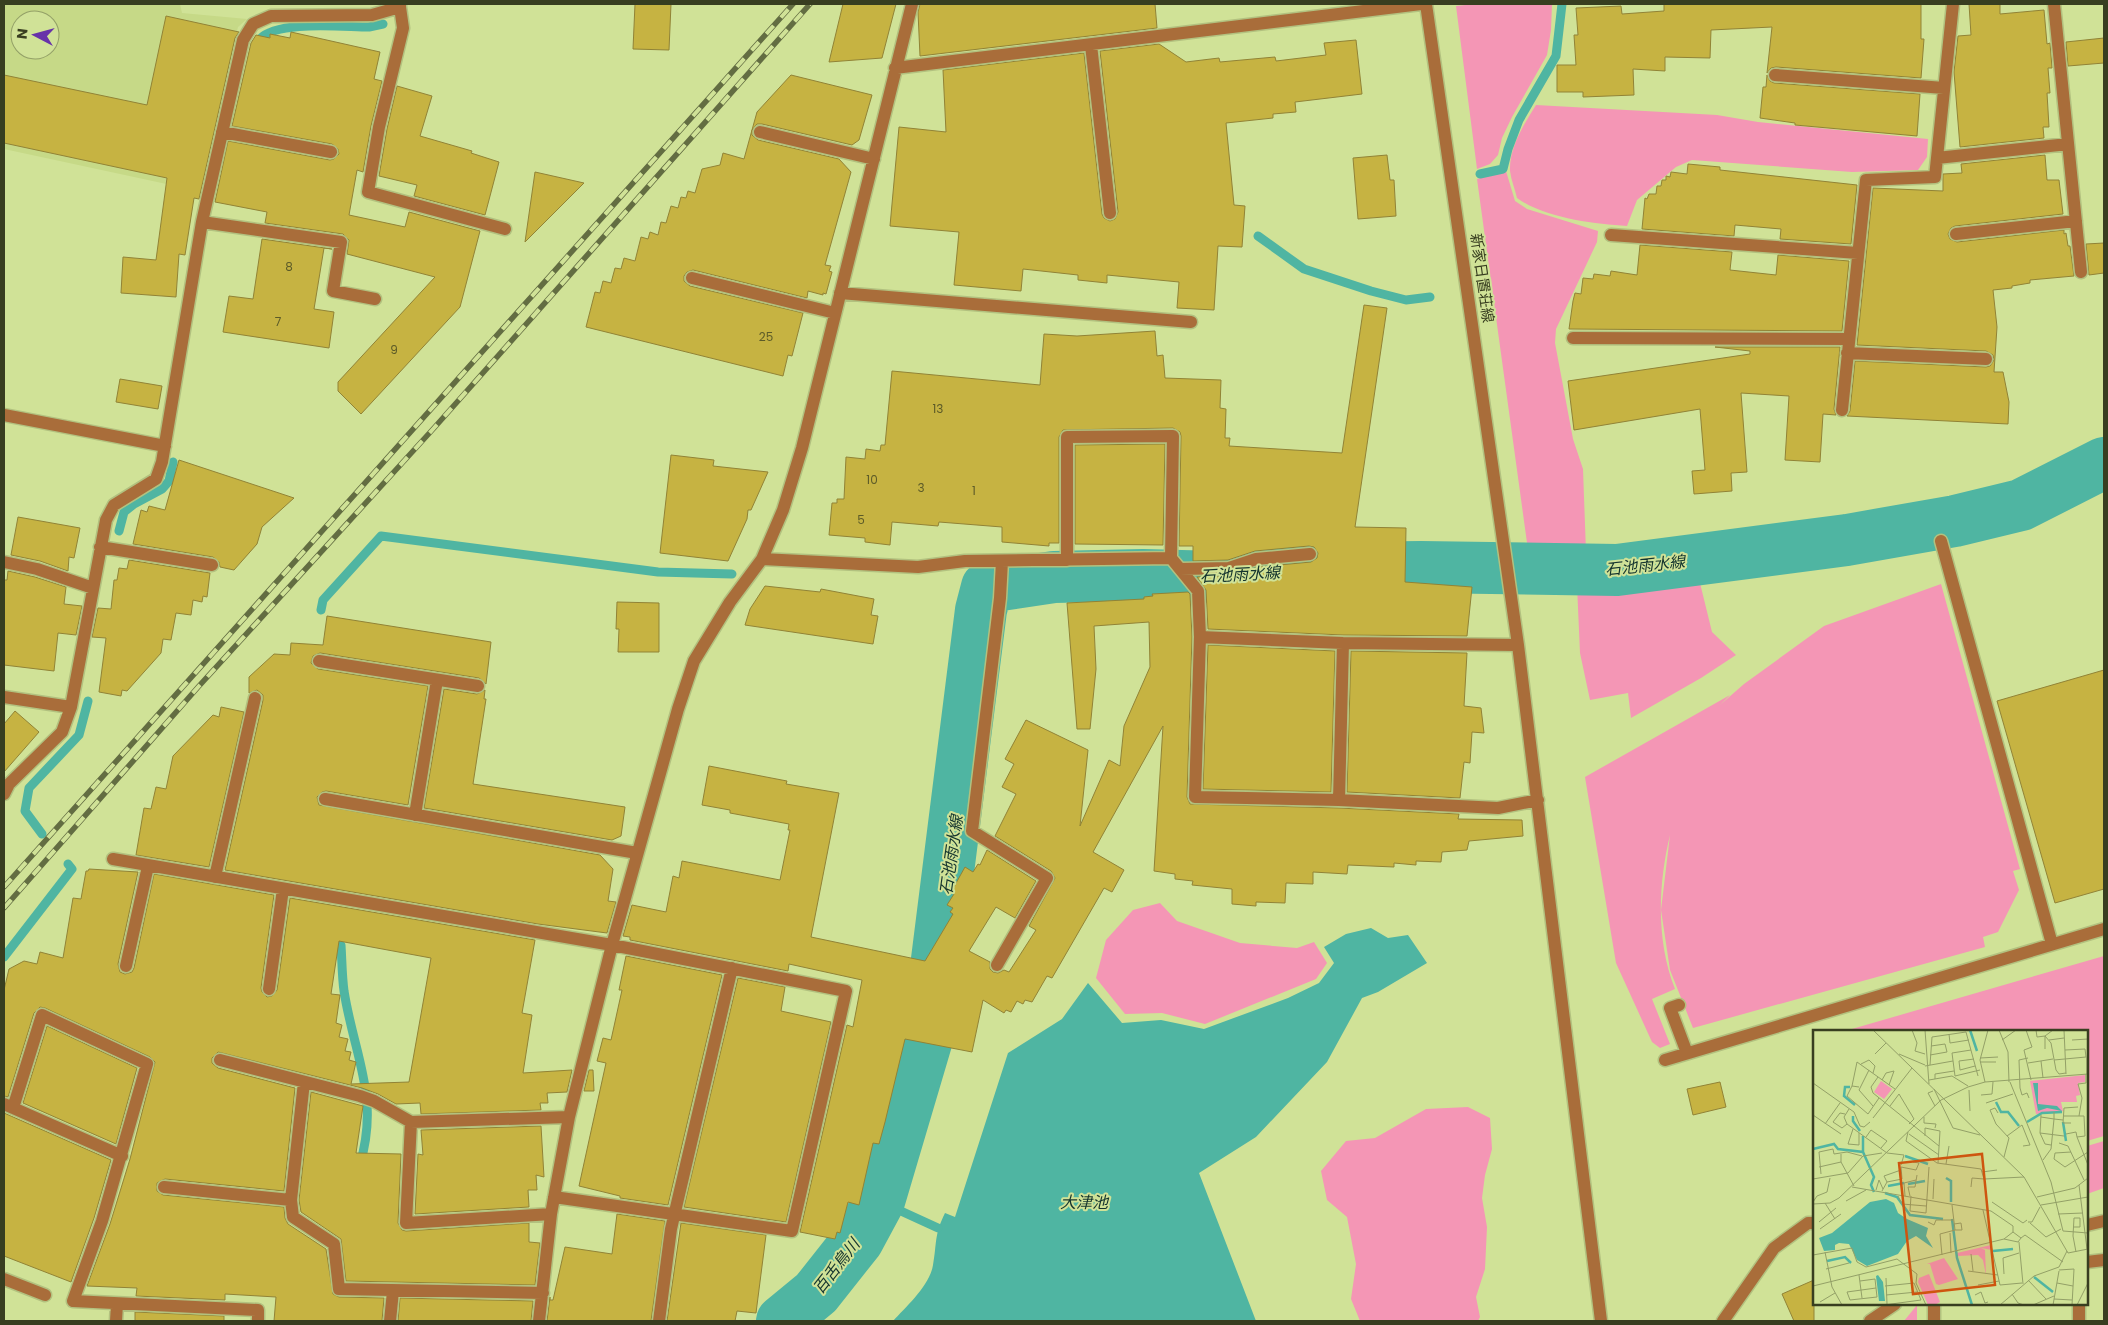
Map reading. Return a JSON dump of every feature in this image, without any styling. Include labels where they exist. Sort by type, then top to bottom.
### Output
[{"type":"street","points":[[539,1321],[551,1214],[569,1117],[612,945],[678,709],[694,661],[730,602],[762,560],[783,510],[802,448],[912,4]]},
{"type":"street","points":[[895,68],[1421,4]]},
{"type":"street","name":"新家日置荘線","points":[[1426,4],[1518,645],[1602,1321]]},
{"type":"street","points":[[1842,410],[1866,180],[1935,178],[1953,4]]},
{"type":"street","points":[[2054,4],[2081,272]]},
{"type":"street","points":[[4,794],[9,784],[62,732],[71,707],[106,520],[114,505],[156,479],[162,462],[202,222],[243,40],[253,24],[280,10],[372,15],[400,6],[403,28],[379,127],[368,192],[505,229]]},
{"type":"street","points":[[1091,45],[1110,213]]},
{"type":"street","points":[[1775,76],[1944,88]]},
{"type":"street","points":[[222,132],[331,152]]},
{"type":"street","points":[[760,132],[874,159]]},
{"type":"street","points":[[1937,158],[2068,144]]},
{"type":"street","points":[[1956,234],[2076,221]]},
{"type":"street","points":[[202,222],[341,242],[333,291],[375,299]]},
{"type":"street","points":[[1611,235],[1858,253]]},
{"type":"street","points":[[692,278],[834,314]]},
{"type":"street","points":[[840,292],[1191,322]]},
{"type":"street","points":[[1573,338],[1849,339]]},
{"type":"street","points":[[1847,353],[1986,359]]},
{"type":"street","points":[[4,416],[165,446]]},
{"type":"street","points":[[1067,560],[1067,437],[1173,436],[1171,558],[1198,591],[1200,637],[1195,797],[1339,800],[1498,808],[1538,800]]},
{"type":"street","points":[[1941,540],[2052,944]]},
{"type":"street","points":[[100,547],[212,565]]},
{"type":"street","points":[[1182,571],[1229,568],[1256,559],[1310,554]]},
{"type":"street","points":[[762,560],[918,567],[965,560],[1171,558]]},
{"type":"street","points":[[997,965],[1047,878],[972,831],[1000,598],[1002,561]]},
{"type":"street","points":[[4,562],[36,569],[93,588]]},
{"type":"street","points":[[1200,637],[1343,643],[1518,645]]},
{"type":"street","points":[[1339,800],[1343,643]]},
{"type":"street","points":[[319,661],[478,686]]},
{"type":"street","points":[[415,815],[437,680]]},
{"type":"street","points":[[4,697],[71,707]]},
{"type":"street","points":[[215,877],[254,698]]},
{"type":"street","points":[[325,799],[638,853]]},
{"type":"street","points":[[114,860],[612,945],[846,991],[792,1231],[554,1197]]},
{"type":"street","points":[[126,966],[148,866]]},
{"type":"street","points":[[269,989],[283,889]]},
{"type":"street","points":[[1664,1060],[2104,929]]},
{"type":"street","points":[[659,1321],[671,1229],[732,968]]},
{"type":"street","points":[[1679,1005],[1670,1008],[1687,1053]]},
{"type":"street","points":[[122,1156],[8,1106],[42,1015],[147,1064],[122,1156],[102,1221],[73,1301],[258,1310],[258,1321]]},
{"type":"street","points":[[220,1060],[360,1096],[374,1101],[411,1122],[569,1117]]},
{"type":"street","points":[[304,1082],[290,1200],[293,1217],[334,1244],[338,1289],[393,1292],[543,1293]]},
{"type":"street","points":[[411,1122],[406,1223],[551,1214]]},
{"type":"street","points":[[164,1187],[290,1200]]},
{"type":"street","points":[[2088,1225],[2104,1221]]},
{"type":"street","points":[[1723,1321],[1774,1248],[1808,1224],[1813,1223]]},
{"type":"street","points":[[2088,1262],[2104,1260]]},
{"type":"street","points":[[4,1278],[45,1295]]},
{"type":"street","points":[[390,1321],[393,1292]]},
{"type":"street","points":[[116,1321],[117,1304]]},
{"type":"street","points":[[1870,1321],[1894,1305]]},
{"type":"street","points":[[1934,1305],[1934,1321]]},
{"type":"street","points":[[2079,1305],[2080,1321]]},
{"type":"shaded area","points":[[4,4],[180,4],[182,13],[247,19],[238,27],[199,191],[4,149]]},
{"type":"shaded area","points":[[1475,4],[1552,4],[1551,30],[1547,55],[1512,117],[1502,138],[1498,155],[1490,164],[1477,169],[1456,6]]},
{"type":"shaded area","points":[[1536,105],[1717,115],[1758,122],[1928,139],[1927,157],[1918,170],[1852,172],[1692,160],[1676,167],[1637,200],[1627,226],[1600,224],[1570,219],[1541,211],[1517,198],[1511,178],[1510,162],[1522,128]]},
{"type":"shaded area","points":[[1506,171],[1515,201],[1527,209],[1598,231],[1597,242],[1556,329],[1555,343],[1573,439],[1583,469],[1586,552],[1528,550],[1477,179]]},
{"type":"shaded area","points":[[1699,579],[1712,632],[1736,655],[1701,678],[1631,718],[1628,693],[1590,700],[1580,653],[1577,585],[1639,584]]},
{"type":"shaded area","points":[[1941,584],[2020,869],[2013,871],[2019,890],[1998,932],[1983,937],[1985,947],[1693,1028],[1670,970],[1661,910],[1665,952],[1675,989],[1652,999],[1670,1044],[1660,1048],[1652,1042],[1616,963],[1585,777],[1730,695],[1720,705],[1744,684],[1824,626]],"holes":[[[1670,835],[1661,910],[1663,873]]]},
{"type":"shaded area","points":[[1160,903],[1177,921],[1240,943],[1297,948],[1314,942],[1327,963],[1316,979],[1205,1024],[1162,1013],[1125,1014],[1096,978],[1106,940],[1133,910]]},
{"type":"shaded area","points":[[2104,956],[2104,1136],[2088,1141],[2088,1030],[1848,1030]]},
{"type":"shaded area","points":[[1468,1107],[1490,1118],[1492,1149],[1485,1175],[1482,1198],[1487,1227],[1485,1269],[1476,1297],[1480,1317],[1478,1321],[1360,1321],[1351,1299],[1356,1264],[1347,1217],[1327,1200],[1321,1171],[1346,1141],[1375,1138],[1426,1109]]},
{"type":"shaded area","points":[[2104,1141],[2104,1188],[2088,1194],[2088,1146]]},
{"type":"shaded area","points":[[1917,1305],[1917,1321],[1904,1321]]},
{"type":"water","name":"大津池","points":[[1371,928],[1388,938],[1408,935],[1427,963],[1378,992],[1362,998],[1327,1062],[1256,1137],[1199,1173],[1256,1321],[893,1321],[917,1295],[931,1273],[937,1233],[941,1221],[945,1213],[955,1217],[1008,1053],[1062,1019],[1088,983],[1122,1023],[1161,1020],[1204,1029],[1288,998],[1319,983],[1334,963],[1324,947],[1346,934]]},
{"type":"building","points":[[635,4],[671,4],[669,50],[633,49]]},
{"type":"building","points":[[843,4],[896,4],[882,58],[829,62]]},
{"type":"building","points":[[920,4],[1155,4],[1157,28],[920,56],[918,12]]},
{"type":"building","points":[[1664,4],[1921,4],[1921,39],[1924,39],[1921,78],[1776,67],[1771,68],[1767,73],[1772,27],[1711,30],[1710,58],[1665,57],[1665,71],[1633,69],[1634,95],[1583,97],[1583,92],[1557,92],[1557,65],[1576,65],[1574,35],[1578,35],[1576,8],[1621,6],[1622,14],[1664,11]]},
{"type":"building","points":[[1969,4],[2000,4],[2000,14],[2044,10],[2047,44],[2050,43],[2052,68],[2048,68],[2050,93],[2047,93],[2049,127],[2043,127],[2044,138],[1960,147],[1954,72],[1958,36],[1971,35]]},
{"type":"building","points":[[166,16],[239,32],[235,38],[199,199],[194,198],[185,255],[179,254],[176,297],[121,293],[123,257],[156,260],[167,178],[4,143],[4,75],[147,105]]},
{"type":"building","points":[[291,32],[380,52],[374,79],[382,81],[371,126],[363,172],[357,170],[349,215],[405,227],[409,212],[480,231],[460,307],[361,414],[338,391],[338,382],[435,277],[347,254],[349,240],[343,234],[265,223],[267,212],[215,202],[228,141],[330,160],[339,154],[338,149],[332,144],[232,126],[251,43],[256,35],[270,38],[270,34],[290,38]]},
{"type":"building","points":[[2104,38],[2104,63],[2068,66],[2066,42]]},
{"type":"building","points":[[1356,40],[1362,94],[1295,102],[1296,112],[1273,114],[1273,118],[1226,123],[1234,205],[1245,206],[1242,247],[1218,246],[1214,310],[1177,308],[1179,282],[1107,275],[1107,283],[1078,280],[1078,275],[1023,269],[1021,291],[954,285],[959,232],[890,226],[899,127],[946,132],[943,70],[1084,53],[1102,214],[1104,218],[1110,221],[1115,219],[1118,212],[1100,51],[1159,44],[1186,62],[1219,58],[1220,62],[1275,57],[1276,61],[1326,55],[1324,43]]},
{"type":"building","points":[[791,75],[872,95],[859,140],[852,145],[762,124],[757,124],[752,130],[757,112]]},
{"type":"building","points":[[1767,75],[1770,81],[1774,83],[1920,94],[1917,136],[1795,125],[1795,123],[1760,118],[1763,87],[1766,87]]},
{"type":"building","points":[[397,86],[432,96],[420,136],[472,151],[471,153],[499,162],[485,215],[414,196],[417,185],[379,176]]},
{"type":"building","points":[[752,130],[752,135],[758,140],[839,159],[851,172],[825,265],[831,266],[829,271],[832,272],[826,294],[808,291],[807,298],[693,270],[687,272],[684,276],[684,281],[690,286],[803,313],[792,356],[788,355],[783,376],[586,327],[595,292],[600,293],[603,281],[611,283],[615,268],[621,269],[624,258],[635,261],[641,237],[648,239],[650,232],[658,235],[661,222],[666,223],[671,206],[678,208],[681,197],[686,198],[688,191],[695,193],[702,169],[720,165],[723,153],[744,159]]},
{"type":"building","points":[[1387,155],[1390,180],[1394,180],[1396,216],[1358,219],[1353,158]]},
{"type":"building","points":[[2045,155],[2047,180],[2059,180],[2063,214],[1955,226],[1951,228],[1948,234],[1950,239],[1957,242],[2064,230],[2064,234],[2066,233],[2068,246],[2070,246],[2074,276],[2030,280],[2030,283],[2012,286],[2012,288],[1993,290],[1997,327],[1994,372],[2003,372],[2009,402],[2008,424],[1847,416],[1850,411],[1855,361],[1986,367],[1990,366],[1994,360],[1993,355],[1986,351],[1857,345],[1873,188],[1943,191],[1943,174],[1962,173],[1961,164]]},
{"type":"building","points":[[1688,164],[1720,167],[1720,170],[1857,185],[1851,244],[1780,239],[1781,229],[1735,225],[1734,236],[1642,229],[1645,198],[1647,199],[1649,194],[1656,194],[1657,186],[1661,186],[1662,180],[1666,180],[1666,176],[1670,177],[1671,172],[1687,174]]},
{"type":"building","points":[[535,172],[584,183],[525,242]]},
{"type":"building","points":[[262,239],[332,249],[324,248],[314,309],[334,312],[329,348],[223,332],[229,296],[253,299]]},
{"type":"building","points":[[2104,243],[2104,273],[2089,275],[2086,244]]},
{"type":"building","points":[[1640,245],[1732,252],[1730,270],[1776,275],[1778,255],[1849,261],[1842,331],[1569,329],[1575,293],[1581,294],[1583,278],[1593,279],[1594,274],[1610,276],[1611,271],[1637,275]]},
{"type":"building","points":[[1364,305],[1387,308],[1355,527],[1406,528],[1405,582],[1472,587],[1467,636],[1343,635],[1208,629],[1206,590],[1197,577],[1229,576],[1258,567],[1311,562],[1317,558],[1318,553],[1314,547],[1309,546],[1255,551],[1228,560],[1193,561],[1193,546],[1179,546],[1181,436],[1180,432],[1173,428],[1063,430],[1059,437],[1059,543],[1049,543],[1049,546],[1002,542],[1002,527],[939,522],[938,526],[892,522],[890,545],[865,542],[865,538],[829,535],[832,503],[837,503],[837,499],[844,499],[846,457],[865,459],[866,449],[880,451],[881,445],[885,445],[892,371],[1040,385],[1044,334],[1077,336],[1155,331],[1157,356],[1163,355],[1165,378],[1221,380],[1220,408],[1226,409],[1225,438],[1230,438],[1229,446],[1342,453]]},
{"type":"building","points":[[1715,347],[1840,347],[1834,409],[1836,415],[1823,414],[1820,462],[1785,460],[1789,396],[1741,393],[1747,472],[1731,473],[1732,491],[1694,494],[1692,471],[1705,470],[1700,409],[1574,430],[1568,381],[1750,354],[1750,351]]},
{"type":"building","points":[[120,379],[162,386],[158,409],[116,402]]},
{"type":"building","points":[[1165,444],[1163,545],[1075,544],[1075,445]]},
{"type":"building","points":[[671,455],[714,460],[713,466],[768,472],[751,510],[748,510],[747,519],[728,561],[660,553]]},
{"type":"building","points":[[179,460],[294,498],[262,527],[257,544],[234,570],[220,567],[219,562],[213,557],[133,544],[141,510],[147,512],[149,506],[165,510]]},
{"type":"building","points":[[18,517],[80,528],[74,558],[69,557],[68,571],[40,561],[11,555]]},
{"type":"building","points":[[129,560],[210,573],[207,597],[203,596],[202,602],[193,600],[191,615],[176,613],[171,640],[163,639],[161,653],[127,691],[122,690],[121,696],[99,692],[106,638],[92,637],[98,608],[111,609],[114,580],[117,580],[119,568],[127,569]]},
{"type":"building","points":[[8,571],[66,587],[64,604],[82,606],[76,635],[58,633],[54,671],[4,665],[4,580],[7,580]]},
{"type":"building","points":[[765,586],[820,592],[821,589],[874,599],[871,615],[878,616],[873,644],[745,625],[750,609]]},
{"type":"building","points":[[1188,592],[1190,594],[1192,637],[1187,797],[1190,804],[1339,808],[1459,814],[1458,819],[1522,820],[1523,836],[1469,841],[1467,850],[1442,852],[1441,862],[1416,861],[1416,865],[1394,863],[1394,867],[1348,865],[1347,874],[1313,872],[1313,884],[1286,883],[1285,903],[1256,902],[1256,906],[1232,904],[1232,889],[1192,885],[1193,881],[1175,879],[1175,874],[1154,871],[1163,726],[1093,852],[1124,870],[1112,892],[1104,888],[1052,978],[1047,976],[1032,1002],[1025,1000],[1023,1004],[1017,1001],[1011,1012],[1006,1010],[1004,1013],[983,1000],[972,1052],[905,1039],[879,1144],[873,1143],[859,1205],[848,1202],[840,1233],[837,1232],[835,1239],[800,1232],[847,1025],[853,1027],[862,980],[789,964],[788,971],[630,940],[630,937],[623,936],[632,905],[666,912],[673,876],[679,878],[682,861],[780,880],[790,830],[788,830],[789,824],[730,813],[730,810],[702,805],[709,766],[787,781],[786,784],[839,793],[811,937],[925,961],[953,914],[950,912],[953,908],[947,905],[954,894],[951,892],[965,867],[973,872],[978,864],[980,865],[987,850],[1036,881],[1015,918],[996,907],[969,951],[990,962],[990,969],[993,972],[998,973],[1004,970],[1009,972],[1036,930],[1029,926],[1055,878],[1051,871],[995,836],[1016,794],[1002,787],[1014,764],[1005,759],[1026,720],[1088,750],[1080,826],[1109,760],[1120,766],[1124,726],[1150,667],[1149,622],[1094,626],[1096,669],[1090,729],[1077,729],[1067,603],[1144,599],[1144,597],[1153,596],[1152,594]]},
{"type":"building","points":[[617,602],[659,603],[659,652],[618,652],[619,629],[616,629]]},
{"type":"building","points":[[327,616],[491,642],[486,684],[479,678],[320,653],[313,656],[311,663],[318,669],[428,686],[408,805],[326,791],[317,797],[319,805],[600,855],[613,869],[608,901],[616,902],[607,933],[538,924],[225,870],[263,700],[263,695],[257,690],[249,693],[249,677],[274,654],[290,655],[291,643],[323,645]]},
{"type":"building","points":[[1208,645],[1335,651],[1331,792],[1203,789]]},
{"type":"building","points":[[1351,651],[1467,653],[1464,706],[1481,708],[1484,733],[1472,732],[1470,763],[1464,762],[1460,798],[1347,792]]},
{"type":"building","points":[[2104,670],[2104,889],[2055,903],[1997,701]]},
{"type":"building","points":[[444,689],[477,694],[485,690],[484,699],[486,699],[473,784],[625,807],[621,836],[612,840],[424,808]]},
{"type":"building","points":[[221,707],[244,712],[209,867],[136,855],[144,808],[151,809],[156,787],[166,789],[173,756],[213,715],[219,717]]},
{"type":"building","points":[[15,711],[39,732],[4,772],[4,724]]},
{"type":"building","points":[[89,869],[138,872],[118,964],[120,972],[125,974],[132,972],[134,968],[154,874],[274,895],[261,988],[267,997],[272,996],[277,990],[290,898],[535,940],[522,1013],[532,1015],[523,1073],[572,1070],[567,1092],[547,1093],[548,1103],[540,1103],[541,1110],[421,1114],[420,1103],[396,1104],[362,1088],[218,1052],[212,1058],[212,1063],[218,1068],[295,1088],[284,1191],[165,1179],[157,1183],[157,1191],[163,1195],[284,1207],[285,1218],[288,1224],[326,1249],[333,1294],[339,1297],[384,1298],[382,1321],[274,1321],[276,1297],[225,1294],[225,1300],[136,1296],[137,1288],[87,1286],[110,1224],[130,1159],[155,1062],[150,1057],[40,1007],[34,1013],[8,1097],[4,1096],[4,990],[9,969],[24,961],[37,964],[40,952],[63,958],[73,898],[81,899],[86,871]],"holes":[[[339,941],[431,958],[409,1082],[351,1084],[356,1062],[349,1060],[351,1052],[345,1051],[348,1039],[339,1037],[342,1025],[336,1023],[340,995],[331,994]]]},
{"type":"building","points":[[626,956],[722,975],[668,1205],[620,1198],[620,1196],[579,1186],[606,1063],[597,1061],[603,1038],[611,1040],[622,990],[619,990]]},
{"type":"building","points":[[738,978],[785,987],[781,1011],[831,1022],[786,1222],[684,1207]]},
{"type":"building","points":[[47,1026],[137,1068],[116,1144],[23,1103]]},
{"type":"building","points":[[589,1070],[593,1070],[594,1091],[584,1091]]},
{"type":"building","points":[[1720,1082],[1726,1107],[1693,1115],[1687,1089]]},
{"type":"building","points":[[311,1092],[363,1106],[356,1153],[401,1154],[398,1223],[402,1230],[529,1223],[529,1242],[540,1243],[535,1285],[346,1281],[341,1239],[301,1212],[299,1200]]},
{"type":"building","points":[[4,1113],[111,1160],[94,1218],[71,1282],[4,1256]]},
{"type":"building","points":[[541,1126],[544,1177],[536,1175],[537,1190],[528,1190],[529,1207],[415,1214],[418,1154],[423,1155],[421,1130]]},
{"type":"building","points":[[617,1214],[665,1221],[651,1321],[547,1321],[550,1297],[550,1300],[553,1300],[565,1247],[612,1254]]},
{"type":"building","points":[[681,1223],[766,1235],[756,1313],[737,1311],[735,1321],[667,1321]]},
{"type":"building","points":[[1813,1280],[1814,1321],[1794,1321],[1782,1294]]},
{"type":"building","points":[[400,1298],[533,1301],[531,1321],[398,1321]]},
{"type":"building","points":[[135,1312],[224,1316],[224,1321],[135,1321]]},
{"type":"waterway","points":[[1480,174],[1503,169],[1519,120],[1556,56],[1562,4]]},
{"type":"waterway","points":[[260,39],[268,33],[295,27],[369,27],[383,24]]},
{"type":"waterway","points":[[1258,236],[1304,269],[1371,291],[1406,300],[1430,297]]},
{"type":"waterway","points":[[119,531],[124,512],[134,504],[162,489],[169,481],[173,462]]},
{"type":"waterway","name":"石池雨水線","points":[[782,1321],[816,1293],[858,1240],[879,1201],[927,1039],[981,610],[987,587],[1054,577],[1143,575],[1219,577],[1334,568],[1421,567],[1617,570],[1847,540],[1955,521],[2021,505],[2104,463]]},
{"type":"waterway","points":[[321,610],[323,600],[381,536],[658,572],[732,574]]},
{"type":"waterway","points":[[42,834],[25,811],[29,788],[79,735],[88,701]]},
{"type":"waterway","points":[[4,957],[72,869],[68,864]]},
{"type":"waterway","points":[[341,945],[344,991],[366,1097],[367,1118],[360,1164]]},
{"type":"waterway","points":[[879,1201],[938,1228]]},
{"type":"railway","points":[[4,887],[793,4]]},
{"type":"railway","points":[[4,908],[199,686],[434,428],[810,4]]},
{"type":"water label","name":"百舌鳥川","points":[[836,1266]]}]
